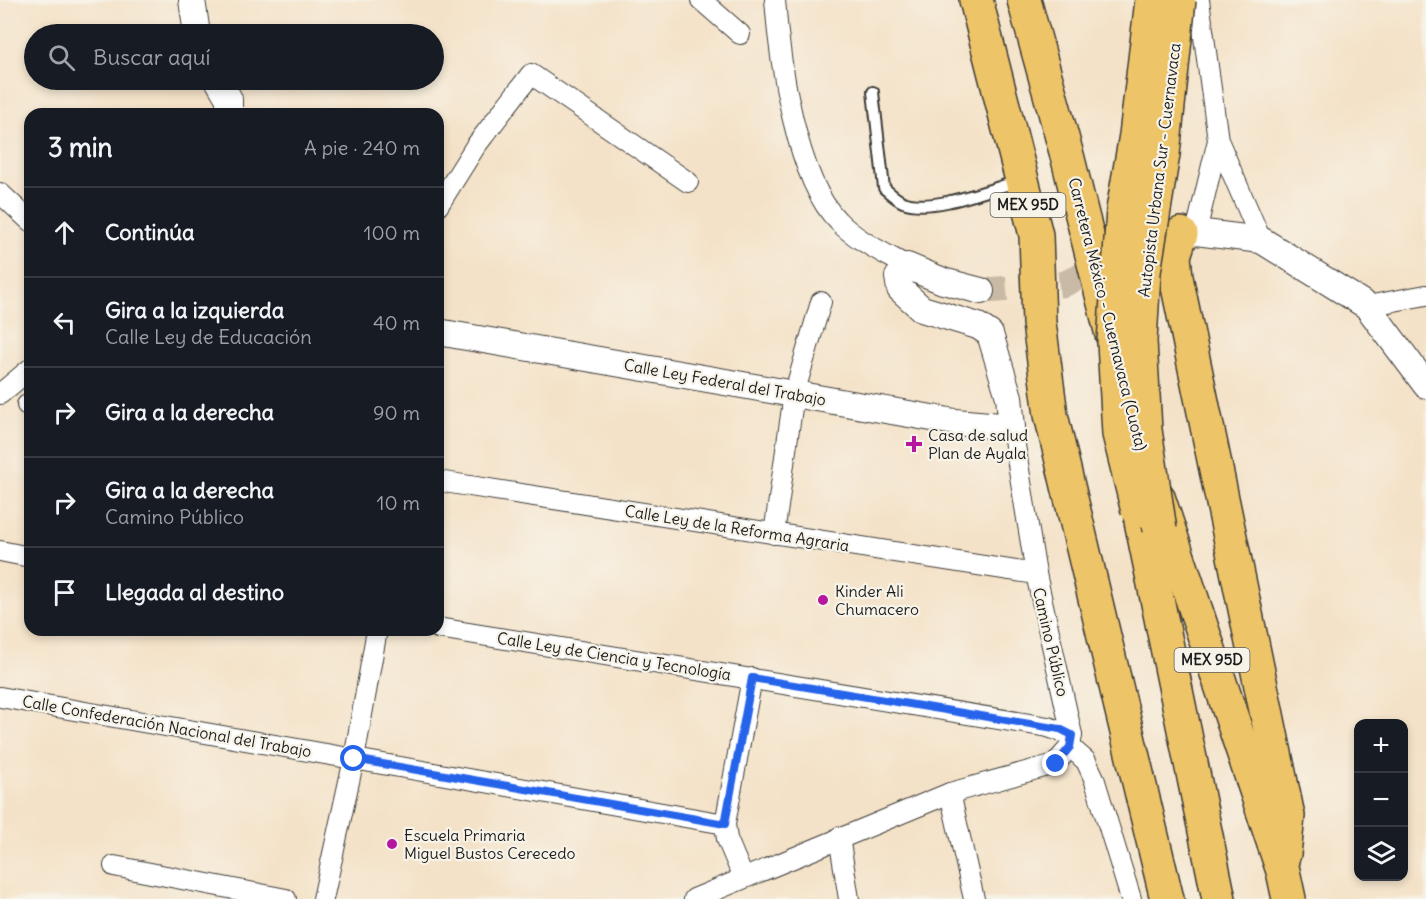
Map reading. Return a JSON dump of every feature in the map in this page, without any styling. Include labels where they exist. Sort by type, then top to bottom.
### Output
[{"type":"highway","name":"MEX 95D","points":[[976,0],[1036,235],[1039,323],[1052,415],[1167,899]]},
{"type":"highway","name":"Carretera México - Cuernavaca (Cuota)","points":[[1024,0],[1068,159],[1133,422],[1286,885]]},
{"type":"highway","name":"Autopista Urbana Sur - Cuernavaca","points":[[1127,341],[1123,210],[1136,135],[1152,0]]},
{"type":"highway","name":"Autopista Urbana Sur - Cuernavaca","points":[[1127,341],[1144,272],[1163,154],[1179,0]]},
{"type":"highway","points":[[1181,234],[1174,256],[1182,313],[1288,816],[1286,885]]},
{"type":"highway","points":[[1127,341],[1229,899]]},
{"type":"highway","points":[[1127,341],[1119,434],[1143,533],[1219,899]]},
{"type":"street","points":[[192,0],[196,24]]},
{"type":"street","points":[[701,0],[740,34]]},
{"type":"street","points":[[775,0],[790,105],[802,152],[819,194],[837,221],[907,266],[943,281],[981,291]]},
{"type":"street","points":[[1199,0],[1218,140],[1261,240]]},
{"type":"street","points":[[444,196],[475,147],[531,74],[688,182]]},
{"type":"street","points":[[224,90],[230,99],[230,108]]},
{"type":"street","points":[[1218,140],[1181,234],[1261,240],[1366,306],[1426,385]]},
{"type":"street","points":[[0,193],[24,215]]},
{"type":"street","name":"Camino Público","points":[[907,266],[898,277],[900,289],[922,309],[978,326],[990,334],[1009,397],[1036,574],[1071,741]]},
{"type":"street","points":[[1366,306],[1426,295]]},
{"type":"street","points":[[774,534],[794,394],[821,302]]},
{"type":"street","name":"Calle Ley Federal del Trabajo","points":[[444,333],[955,422],[1012,427]]},
{"type":"street","points":[[0,394],[24,374]]},
{"type":"street","name":"Calle Ley de la Reforma Agraria","points":[[444,482],[1036,574]]},
{"type":"street","points":[[0,551],[24,555]]},
{"type":"street","name":"Calle Ley de Ciencia y Tecnología","points":[[444,628],[1048,727],[1071,741]]},
{"type":"street","points":[[323,899],[330,877],[354,759],[376,636]]},
{"type":"street","points":[[743,877],[727,839],[725,824],[752,678]]},
{"type":"street","name":"Calle Confederación Nacional del Trabajo","points":[[0,697],[725,824]]},
{"type":"street","points":[[694,899],[839,837],[950,793],[1056,764],[1071,741],[1086,761],[1094,778],[1131,899]]},
{"type":"street","points":[[950,793],[974,899]]},
{"type":"street","points":[[839,837],[849,899]]},
{"type":"street","points":[[114,866],[286,899]]},
{"type":"lane","points":[[873,92],[884,188],[898,199],[904,202],[929,205],[1022,180]]},
{"type":"tunnel","points":[[981,291],[1064,284],[1111,262]]},
{"type":"place","name":"Casa de salud Plan de Ayala","points":[[914,444]]},
{"type":"place","name":"Kinder Ali Chumacero","points":[[823,600]]},
{"type":"place","name":"Escuela Primaria Miguel Bustos Cerecedo","points":[[392,844]]},
{"type":"route","points":[[354,759],[725,824],[752,678],[1060,729],[1072,735],[1070,747],[1056,764]]}]
